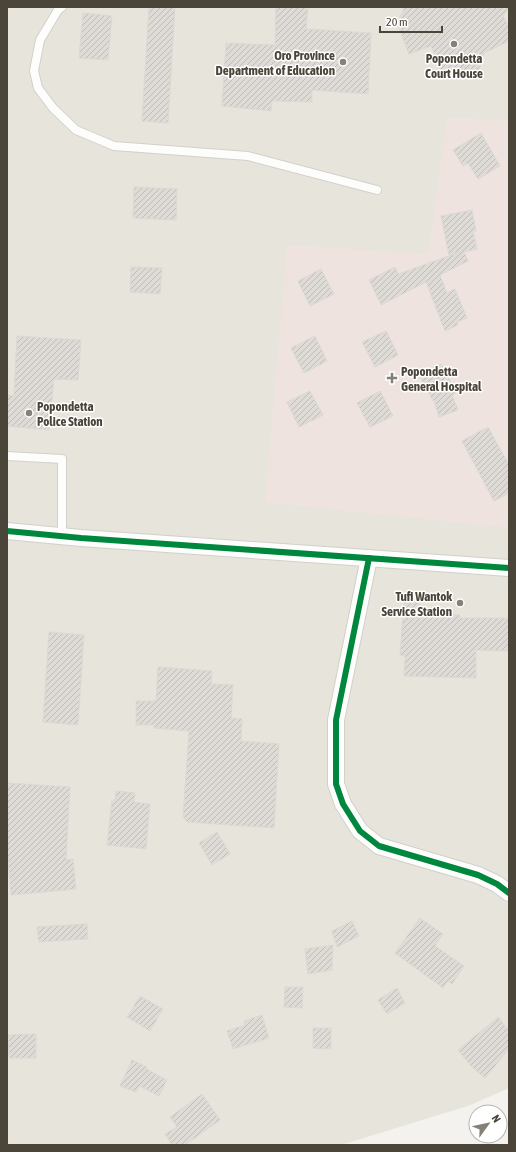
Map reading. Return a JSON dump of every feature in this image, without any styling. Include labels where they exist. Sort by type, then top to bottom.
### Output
[{"type":"street","points":[[7,531],[509,568]]},
{"type":"street","points":[[370,558],[336,720],[336,784],[343,804],[360,831],[379,846],[478,875],[497,884],[509,893]]},
{"type":"lane","points":[[62,7],[58,10],[40,40],[34,70],[38,88],[53,108],[76,130],[114,146],[248,156],[376,190]]},
{"type":"lane","points":[[7,456],[62,459],[62,536]]},
{"type":"shaded area","points":[[7,7],[509,7],[509,1088],[473,1104],[468,1104],[468,1106],[341,1145],[7,1145]]},
{"type":"shaded area","name":"Popondetta General Hospital","points":[[447,118],[509,120],[509,528],[265,502],[287,245],[428,254]]},
{"type":"building","points":[[149,7],[175,7],[168,123],[142,121]]},
{"type":"building","points":[[276,7],[308,7],[306,29],[371,33],[368,94],[312,90],[312,102],[272,101],[271,111],[222,106],[226,43],[275,45]]},
{"type":"building","name":"Popondetta Court House","points":[[405,7],[509,7],[503,16],[509,27],[509,41],[484,53],[476,80],[440,69],[431,46],[409,54],[397,23]]},
{"type":"building","points":[[83,13],[112,16],[108,60],[79,58]]},
{"type":"building","points":[[481,133],[500,166],[478,179],[468,163],[463,166],[453,150]]},
{"type":"building","points":[[134,187],[177,189],[176,220],[133,218]]},
{"type":"building","points":[[472,210],[476,231],[473,231],[477,249],[464,252],[468,261],[440,275],[447,293],[455,289],[467,318],[457,322],[458,325],[445,331],[426,282],[381,305],[369,280],[395,267],[398,274],[460,252],[449,255],[441,216]]},
{"type":"building","points":[[131,267],[162,268],[160,294],[130,292]]},
{"type":"building","points":[[321,269],[334,294],[310,306],[298,281]]},
{"type":"building","points":[[386,331],[398,355],[375,367],[362,342]]},
{"type":"building","points":[[17,336],[81,340],[78,380],[54,379],[49,430],[7,426],[7,395],[14,396]]},
{"type":"building","points":[[315,336],[327,361],[304,373],[291,348]]},
{"type":"building","points":[[441,364],[456,393],[452,395],[458,410],[439,417],[434,400],[433,401],[419,375]]},
{"type":"building","points":[[310,391],[323,415],[299,427],[287,402]]},
{"type":"building","points":[[380,391],[393,416],[370,427],[357,403]]},
{"type":"building","points":[[488,427],[509,465],[509,493],[494,501],[462,441]]},
{"type":"building","points":[[404,602],[420,603],[419,614],[460,615],[460,618],[509,618],[509,651],[476,650],[476,678],[404,676],[405,656],[400,655]]},
{"type":"building","points":[[49,632],[84,635],[78,725],[43,722]]},
{"type":"building","points":[[158,667],[212,671],[211,684],[233,685],[231,718],[242,719],[241,741],[279,744],[274,828],[187,822],[183,816],[189,731],[154,728],[154,725],[136,725],[136,701],[156,701]]},
{"type":"building","points":[[7,783],[70,787],[66,860],[73,859],[76,889],[11,895],[7,848]]},
{"type":"building","points":[[116,791],[135,793],[134,802],[150,804],[146,849],[107,845],[112,800],[115,800]]},
{"type":"building","points":[[217,832],[230,854],[212,865],[199,843]]},
{"type":"building","points":[[420,918],[443,934],[435,946],[464,966],[452,984],[448,981],[443,988],[395,953]]},
{"type":"building","points":[[352,921],[359,936],[337,947],[332,931]]},
{"type":"building","points":[[87,924],[88,939],[39,942],[37,927]]},
{"type":"building","points":[[333,945],[332,970],[308,974],[305,949]]},
{"type":"building","points":[[285,987],[303,987],[302,1008],[284,1007]]},
{"type":"building","points":[[397,988],[405,1003],[387,1014],[378,1000]]},
{"type":"building","points":[[140,996],[163,1009],[150,1031],[127,1017]]},
{"type":"building","points":[[262,1015],[269,1038],[233,1049],[227,1031],[245,1025],[244,1021]]},
{"type":"building","points":[[498,1017],[509,1031],[509,1049],[485,1078],[472,1067],[458,1050]]},
{"type":"building","points":[[313,1028],[331,1028],[331,1049],[313,1048]]},
{"type":"building","points":[[36,1034],[36,1058],[9,1058],[8,1035]]},
{"type":"building","points":[[132,1060],[147,1067],[146,1069],[167,1080],[159,1096],[139,1086],[136,1092],[120,1086]]},
{"type":"building","points":[[202,1094],[220,1120],[185,1145],[172,1145],[165,1134],[177,1127],[170,1117]]},
{"type":"cycle path","points":[[7,531],[81,538],[509,568]]},
{"type":"cycle path","points":[[369,558],[336,720],[336,784],[343,804],[360,831],[379,846],[478,875],[497,884],[509,893]]},
{"type":"place","name":"Popondetta Court House","points":[[454,44]]},
{"type":"place","name":"Oro Province Department of Education","points":[[343,62]]},
{"type":"place","name":"Popondetta General Hospital","points":[[392,378]]},
{"type":"place","name":"Popondetta Police Station","points":[[29,413]]},
{"type":"place","name":"Tufi Wantok Service Station","points":[[460,603]]}]
